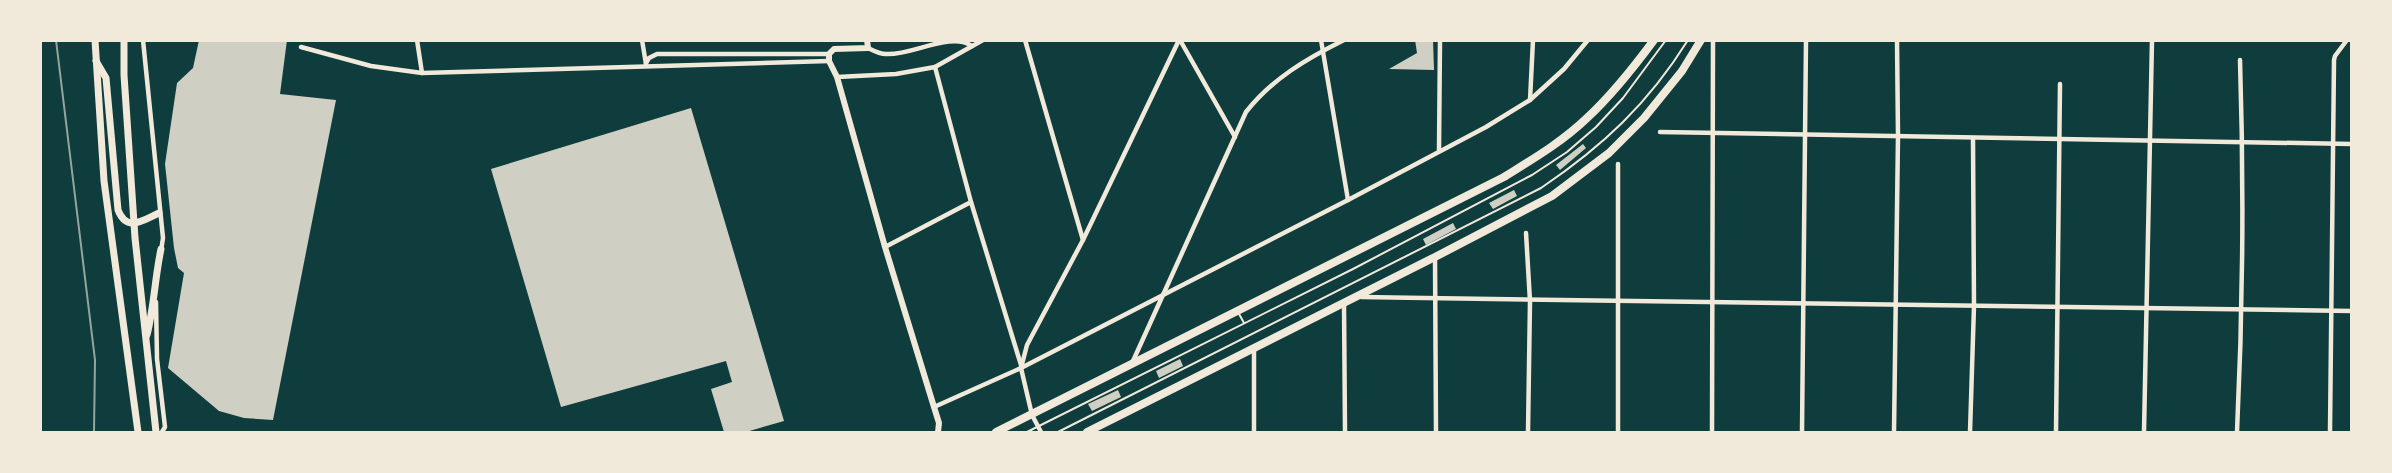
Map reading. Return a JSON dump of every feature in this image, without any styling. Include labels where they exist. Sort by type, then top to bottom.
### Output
[{"type":"highway","points":[[996,432],[1504,177],[1559,141],[1587,118],[1654,40]]},
{"type":"highway","points":[[1087,432],[1436,257],[1552,196],[1609,153],[1664,95],[1701,40]]},
{"type":"main road","points":[[95,40],[104,181],[138,432]]},
{"type":"main road","points":[[124,40],[124,75],[135,224],[156,432]]},
{"type":"main road","points":[[95,59],[106,78],[118,210],[125,222],[135,224],[159,213]]},
{"type":"main road","points":[[146,341],[161,249]]},
{"type":"street","points":[[143,40],[163,238],[156,311],[157,359],[165,427],[162,432]]},
{"type":"street","points":[[417,40],[422,73]]},
{"type":"street","points":[[642,40],[646,65]]},
{"type":"street","points":[[867,40],[868,48]]},
{"type":"street","points":[[837,77],[896,74],[935,67],[983,40]]},
{"type":"street","points":[[1025,40],[1083,240]]},
{"type":"street","points":[[1021,368],[1026,345],[1083,240],[1180,40]]},
{"type":"street","points":[[1180,40],[1235,137]]},
{"type":"street","points":[[1321,40],[1348,200]]},
{"type":"street","points":[[1131,365],[1246,112],[1266,88],[1287,72],[1344,40]]},
{"type":"street","points":[[1440,40],[1440,150]]},
{"type":"street","points":[[1530,100],[1533,40]]},
{"type":"street","points":[[934,407],[1021,368],[1486,127],[1530,100],[1564,69],[1588,40]]},
{"type":"street","points":[[1712,432],[1713,40]]},
{"type":"street","points":[[1802,432],[1806,40]]},
{"type":"street","points":[[1894,432],[1897,40]]},
{"type":"street","points":[[2144,432],[2152,40]]},
{"type":"street","points":[[2330,432],[2335,56],[2347,40]]},
{"type":"street","points":[[829,57],[834,49],[868,48],[882,54],[893,55],[948,42],[967,43],[972,46]]},
{"type":"street","points":[[301,47],[371,66],[422,73],[829,57]]},
{"type":"street","points":[[646,65],[657,54],[829,57]]},
{"type":"street","points":[[829,57],[837,77],[885,247],[939,423],[938,432]]},
{"type":"street","points":[[2237,432],[2243,309],[2243,141],[2240,60]]},
{"type":"street","points":[[935,67],[971,202],[1021,368],[1032,415],[1041,432]]},
{"type":"street","points":[[2056,432],[2060,84]]},
{"type":"street","points":[[1660,132],[2352,144]]},
{"type":"street","points":[[1970,432],[1974,306],[1973,138]]},
{"type":"street","points":[[1618,164],[1620,300],[1618,432]]},
{"type":"street","points":[[885,247],[971,202]]},
{"type":"street","points":[[1526,233],[1530,301],[1528,432]]},
{"type":"street","points":[[1436,257],[1436,432]]},
{"type":"street","points":[[1356,297],[2352,311]]},
{"type":"street","points":[[1344,303],[1345,432]]},
{"type":"street","points":[[1254,349],[1254,432]]},
{"type":"lane","points":[[1027,432],[1353,269],[1509,188],[1567,152],[1596,127],[1623,98],[1666,40]]},
{"type":"lane","points":[[1058,432],[1541,188],[1575,165],[1636,110],[1674,63],[1688,40]]},
{"type":"lane","points":[[1238,310],[1244,322]]},
{"type":"building","points":[[199,40],[287,40],[280,94],[336,100],[273,420],[244,418],[219,411],[168,368],[184,273],[178,268],[174,248],[165,164],[177,83],[193,68]]},
{"type":"building","points":[[1415,40],[1433,40],[1434,70],[1389,69],[1417,53]]},
{"type":"building","points":[[691,108],[784,421],[746,432],[724,432],[711,389],[732,382],[726,361],[561,407],[491,169]]},
{"type":"building","points":[[1583,144],[1586,148],[1560,170],[1556,165]]},
{"type":"building","points":[[1514,190],[1517,196],[1493,209],[1489,203]]},
{"type":"building","points":[[1453,223],[1456,229],[1426,245],[1423,239]]},
{"type":"building","points":[[1180,359],[1183,366],[1159,378],[1156,371]]},
{"type":"building","points":[[1118,390],[1121,397],[1092,411],[1088,404]]},
{"type":"railway","points":[[56,40],[95,360],[94,432]]}]
